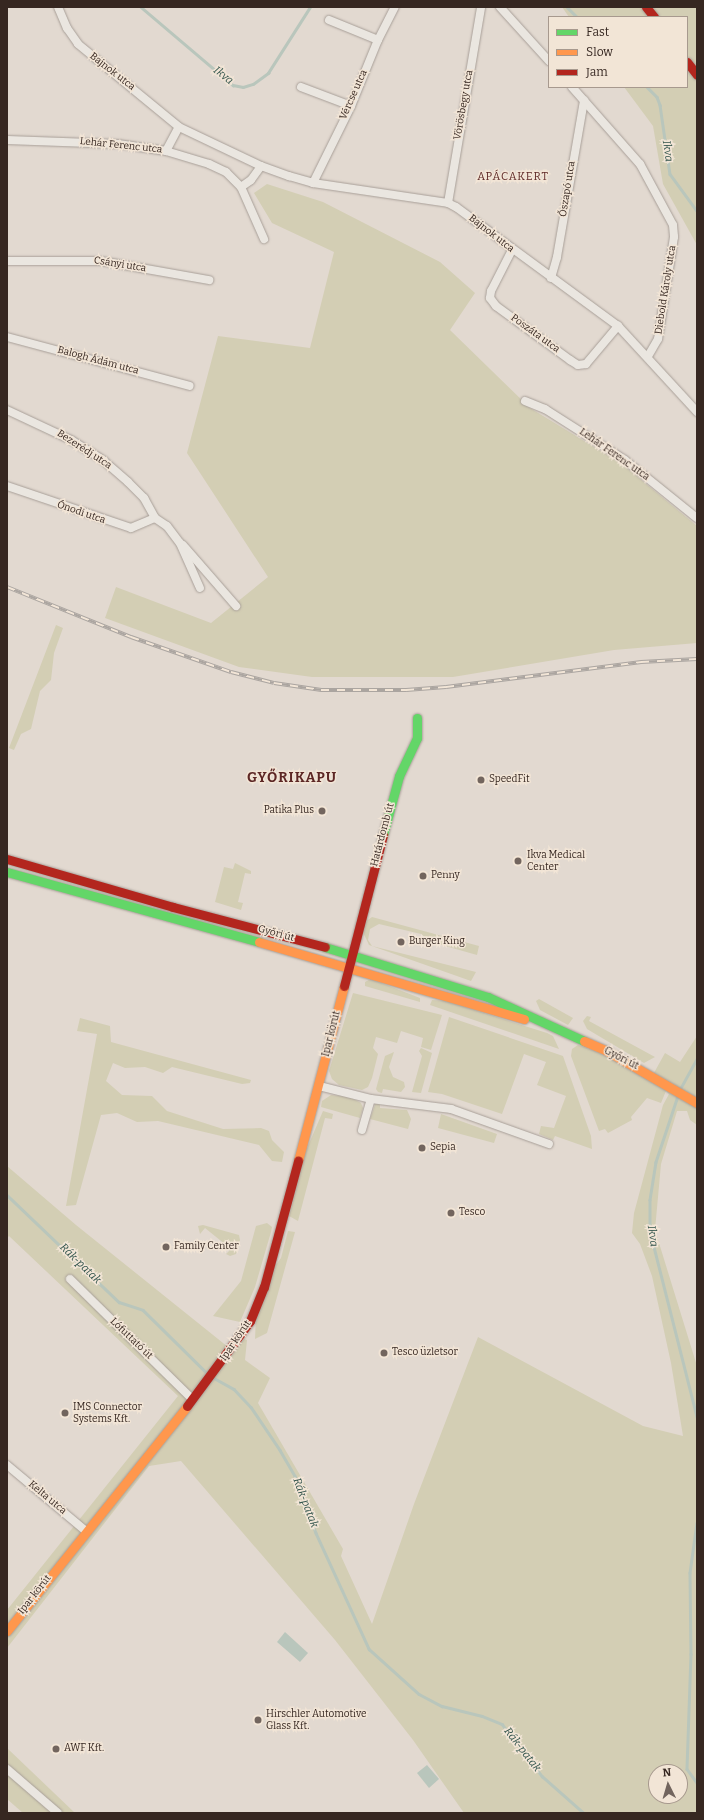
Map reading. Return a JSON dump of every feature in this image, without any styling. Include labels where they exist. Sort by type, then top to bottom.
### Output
[{"type":"main road","points":[[646,7],[653,16]]},
{"type":"main road","points":[[688,63],[697,75]]},
{"type":"main road","name":"Határdomb út","points":[[349,967],[399,776],[417,738],[417,718]]},
{"type":"main road","name":"Győri út","points":[[7,859],[173,907],[352,954],[488,997],[540,1023],[607,1051],[669,1085],[694,1101]]},
{"type":"main road","name":"Győri út","points":[[7,872],[349,967],[540,1023]]},
{"type":"main road","name":"Ipar körút","points":[[7,1631],[242,1335],[264,1287],[319,1086],[349,967]]},
{"type":"street","name":"Bajnok utca","points":[[58,7],[67,28],[78,44],[179,126],[261,166],[313,183],[448,203],[464,213],[512,250],[618,326],[648,356],[697,412]]},
{"type":"street","name":"Vércse utca","points":[[313,183],[351,106],[378,40],[395,7]]},
{"type":"street","name":"Vörösbegy utca","points":[[448,203],[481,7]]},
{"type":"street","points":[[500,7],[548,60]]},
{"type":"street","points":[[328,20],[378,40]]},
{"type":"street","points":[[301,87],[351,106]]},
{"type":"street","name":"Diebold Károly utca","points":[[573,88],[640,164],[673,225],[674,237],[658,339],[648,356]]},
{"type":"street","name":"Őszapó utca","points":[[551,278],[557,257],[584,100]]},
{"type":"street","points":[[166,151],[179,126]]},
{"type":"street","name":"Lehár Ferenc utca","points":[[7,140],[118,144],[166,151],[209,164],[226,172],[241,187],[264,239]]},
{"type":"street","points":[[241,187],[251,180],[261,166]]},
{"type":"street","name":"Poszáta utca","points":[[512,250],[491,291],[490,298],[496,306],[570,360],[578,365],[586,364],[618,326]]},
{"type":"street","name":"Csányi utca","points":[[7,261],[101,261],[209,280]]},
{"type":"street","name":"Balogh Ádám utca","points":[[7,337],[190,386]]},
{"type":"street","name":"Lehár Ferenc utca","points":[[525,402],[545,409],[625,460],[697,518]]},
{"type":"street","name":"Bezerédj utca","points":[[7,410],[50,428],[104,461],[144,498],[155,518],[167,526],[180,543],[236,606]]},
{"type":"street","name":"Ónodi utca","points":[[7,486],[131,528],[155,518]]},
{"type":"street","name":"Bezerédj utca","points":[[180,543],[200,588]]},
{"type":"street","points":[[319,1086],[371,1098],[451,1109],[549,1144]]},
{"type":"street","points":[[362,1130],[371,1098]]},
{"type":"street","name":"Lófuttató út","points":[[70,1279],[192,1399]]},
{"type":"street","name":"Kelta utca","points":[[7,1465],[86,1531]]},
{"type":"street","points":[[7,1769],[58,1813]]},
{"type":"shaded area","points":[[562,7],[697,8],[697,245],[663,184],[653,126],[625,88],[688,88],[688,16],[568,16]]},
{"type":"shaded area","points":[[267,184],[323,202],[440,262],[475,293],[450,330],[530,408],[622,464],[697,526],[697,643],[614,650],[453,677],[312,677],[239,667],[105,618],[116,587],[211,623],[268,577],[187,453],[218,336],[310,348],[334,252],[272,223],[254,193]]},
{"type":"shaded area","points":[[56,625],[63,628],[54,653],[51,680],[40,691],[31,729],[21,734],[14,750],[9,748]]},
{"type":"shaded area","points":[[235,863],[251,871],[251,874],[245,873],[238,902],[243,903],[241,910],[215,902],[224,867],[233,869]]},
{"type":"shaded area","points":[[372,917],[479,946],[477,955],[431,942],[421,934],[379,924],[370,929],[368,940],[372,946],[476,972],[471,981],[369,945],[363,932],[365,922]]},
{"type":"shaded area","points":[[371,979],[420,998],[420,1002],[365,986],[365,982]]},
{"type":"shaded area","points":[[353,993],[442,1015],[431,1050],[421,1047],[423,1038],[401,1031],[397,1043],[376,1037],[373,1048],[378,1054],[372,1078],[368,1087],[362,1090],[339,1085],[332,1079],[329,1071]]},
{"type":"shaded area","points":[[539,999],[573,1018],[568,1025],[540,1010],[536,1001]]},
{"type":"shaded area","points":[[432,1000],[446,1001],[547,1033],[553,1036],[559,1049],[430,1005]]},
{"type":"shaded area","points":[[587,1016],[591,1017],[589,1021],[655,1057],[644,1063],[587,1029],[583,1021]]},
{"type":"shaded area","points":[[449,1017],[563,1056],[591,1136],[592,1149],[555,1136],[553,1140],[539,1134],[541,1126],[554,1128],[566,1096],[537,1085],[546,1062],[524,1054],[502,1114],[442,1094],[428,1092]]},
{"type":"shaded area","points":[[80,1018],[110,1026],[111,1042],[251,1080],[250,1083],[242,1084],[172,1067],[163,1073],[145,1067],[125,1068],[113,1063],[106,1081],[122,1095],[152,1096],[167,1111],[223,1129],[261,1128],[269,1131],[272,1140],[284,1152],[282,1162],[272,1161],[259,1145],[158,1121],[137,1122],[117,1113],[101,1115],[76,1205],[66,1206],[97,1034],[77,1031]]},
{"type":"shaded area","points":[[697,1036],[697,1125],[690,1120],[687,1111],[677,1111],[661,1164],[655,1230],[697,1366],[697,1813],[464,1813],[413,1740],[335,1640],[181,1461],[149,1466],[7,1648],[7,1610],[178,1396],[9,1236],[7,1238],[7,1166],[76,1225],[233,1351],[244,1339],[247,1340],[245,1360],[270,1378],[258,1403],[343,1549],[341,1556],[372,1624],[414,1504],[478,1337],[643,1426],[683,1436],[671,1363],[652,1276],[640,1244],[632,1233],[634,1213],[663,1105],[669,1094],[666,1091],[661,1103],[647,1098],[631,1117],[632,1120],[608,1133],[605,1129],[599,1131],[571,1056],[572,1049],[578,1045],[598,1052],[650,1080],[665,1053],[680,1062]]},
{"type":"shaded area","points":[[421,1048],[432,1053],[421,1093],[412,1092],[422,1056],[419,1051]]},
{"type":"shaded area","points":[[394,1052],[389,1067],[393,1077],[404,1082],[405,1087],[401,1092],[383,1089],[382,1093],[378,1092],[376,1089],[385,1056]]},
{"type":"shaded area","points":[[331,1095],[350,1097],[361,1103],[363,1108],[360,1118],[321,1107],[322,1101]]},
{"type":"shaded area","points":[[376,1102],[380,1103],[380,1108],[407,1110],[411,1119],[408,1129],[370,1119]]},
{"type":"shaded area","points":[[323,1111],[333,1114],[332,1119],[325,1118],[298,1221],[289,1216],[305,1153]]},
{"type":"shaded area","points":[[441,1114],[497,1134],[494,1143],[438,1128]]},
{"type":"shaded area","points":[[267,1223],[272,1227],[271,1232],[255,1287],[240,1322],[213,1316],[241,1281],[256,1226]]},
{"type":"shaded area","points":[[203,1225],[239,1235],[240,1240],[236,1254],[230,1256],[226,1254],[231,1249],[205,1228],[200,1234],[198,1226]]},
{"type":"shaded area","points":[[288,1231],[295,1232],[267,1333],[255,1339],[256,1316],[275,1266],[281,1258]]},
{"type":"shaded area","points":[[285,1632],[308,1653],[300,1662],[277,1642]]},
{"type":"shaded area","points":[[7,1748],[75,1813],[23,1813],[7,1799]]},
{"type":"shaded area","points":[[427,1765],[439,1779],[429,1788],[417,1773]]},
{"type":"waterway","name":"Ikva","points":[[141,7],[233,85],[243,87],[253,84],[268,73],[310,7]]},
{"type":"waterway","name":"Ikva","points":[[567,7],[576,16]]},
{"type":"waterway","name":"Ikva","points":[[648,88],[657,97],[660,105],[670,174],[697,211]]},
{"type":"waterway","name":"Ikva","points":[[680,1089],[697,1058]]},
{"type":"waterway","name":"Ikva","points":[[678,1096],[656,1162],[650,1200],[650,1231],[697,1417]]},
{"type":"waterway","name":"Rák-patak","points":[[7,1195],[119,1302],[143,1310],[208,1374]]},
{"type":"waterway","name":"Rák-patak","points":[[214,1378],[234,1389],[251,1407],[280,1450],[295,1476],[316,1533],[369,1649],[419,1694],[442,1706],[482,1716],[502,1724],[542,1776],[584,1813]]},
{"type":"waterway","name":"Ikva","points":[[697,1523],[690,1573],[691,1654],[687,1769],[697,1783]]},
{"type":"railway","points":[[7,587],[131,637],[231,672],[274,683],[321,690],[406,690],[446,687],[641,662],[697,659]]},
{"type":"traffic: fast","points":[[383,835],[399,776],[417,738],[417,718]]},
{"type":"traffic: fast","points":[[7,872],[259,942]]},
{"type":"traffic: fast","points":[[325,947],[488,997],[584,1041]]},
{"type":"traffic: slow","points":[[259,942],[524,1019]]},
{"type":"traffic: slow","points":[[298,1161],[344,986]]},
{"type":"traffic: slow","points":[[584,1041],[607,1051],[697,1103]]},
{"type":"traffic: slow","points":[[7,1631],[187,1406]]},
{"type":"traffic: jam","points":[[646,7],[653,16]]},
{"type":"traffic: jam","points":[[688,63],[697,75]]},
{"type":"traffic: jam","points":[[344,986],[383,835]]},
{"type":"traffic: jam","points":[[7,859],[173,907],[325,947]]},
{"type":"traffic: jam","points":[[187,1406],[250,1321],[264,1287],[298,1161]]},
{"type":"place","name":"SpeedFit","points":[[481,780]]},
{"type":"place","name":"Patika Plus","points":[[322,811]]},
{"type":"place","name":"Ikva Medical Center","points":[[518,861]]},
{"type":"place","name":"Penny","points":[[423,876]]},
{"type":"place","name":"Burger King","points":[[401,942]]},
{"type":"place","name":"Sepia","points":[[422,1148]]},
{"type":"place","name":"Tesco","points":[[451,1213]]},
{"type":"place","name":"Family Center","points":[[166,1247]]},
{"type":"place","name":"Tesco üzletsor","points":[[384,1353]]},
{"type":"place","name":"IMS Connector Systems Kft.","points":[[65,1413]]},
{"type":"place","name":"Hirschler Automotive Glass Kft.","points":[[258,1720]]},
{"type":"place","name":"AWF Kft.","points":[[56,1749]]},
{"type":"district","name":"APÁCAKERT","points":[[513,177]]},
{"type":"district","name":"GYŐRIKAPU","points":[[292,778]]}]
